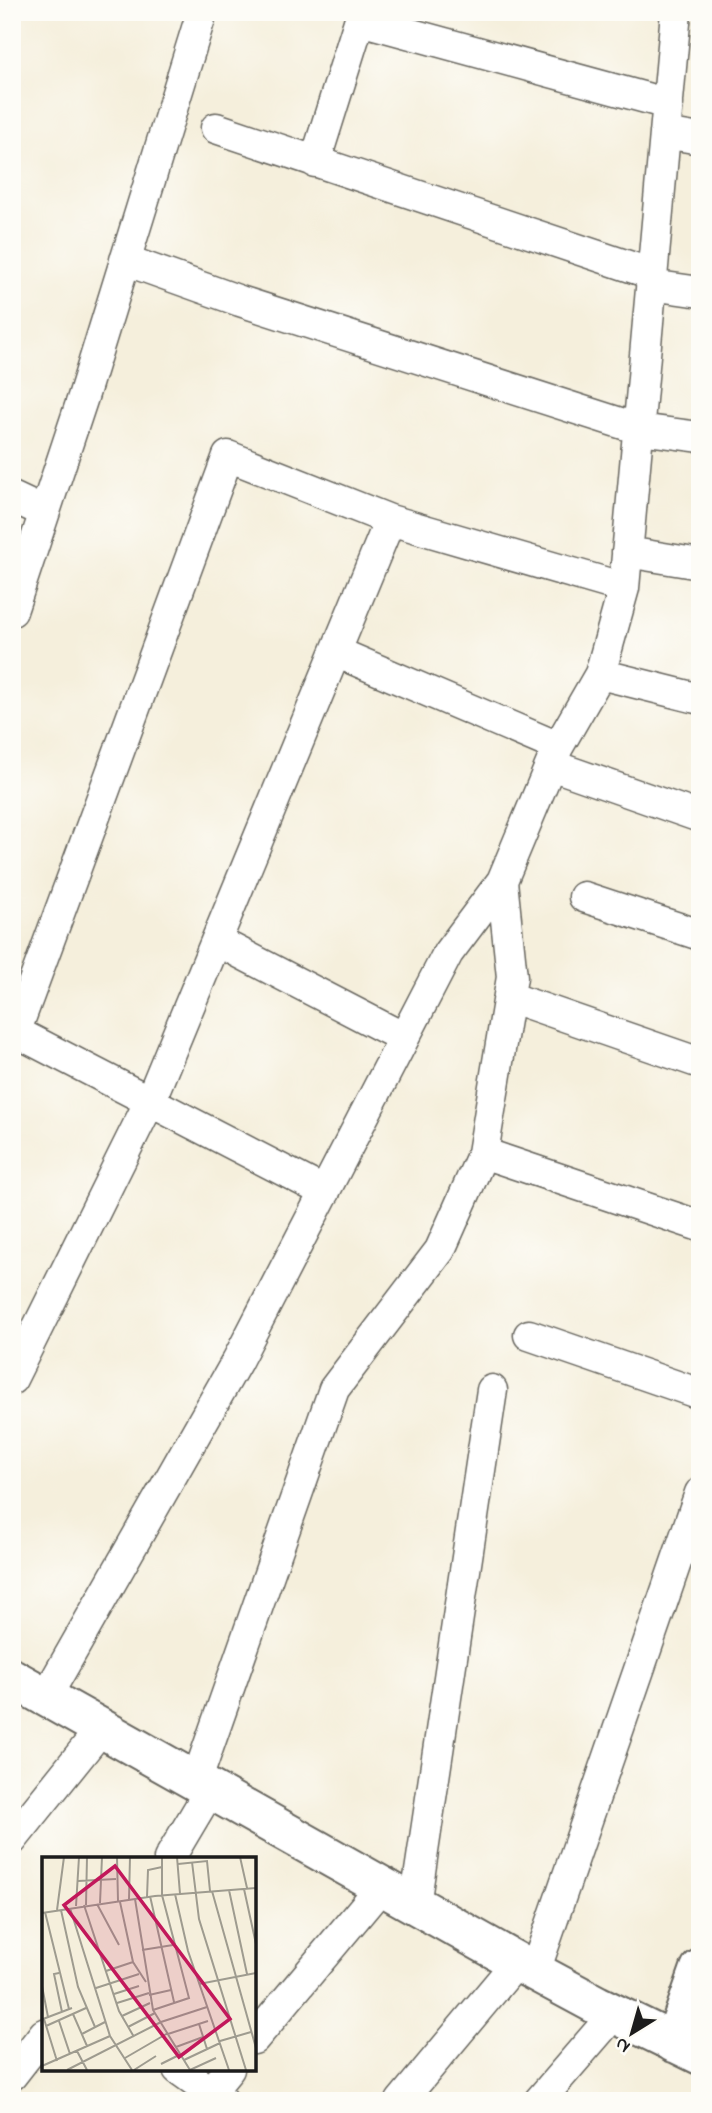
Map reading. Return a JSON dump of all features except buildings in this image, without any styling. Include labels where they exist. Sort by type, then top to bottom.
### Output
[{"type":"main road","points":[[12,1678],[526,1967],[687,2049],[700,1969]]},
{"type":"street","points":[[12,611],[202,12]]},
{"type":"street","points":[[315,162],[361,16],[666,118],[700,139]]},
{"type":"street","points":[[46,1697],[237,1361],[448,953],[502,881],[554,756],[600,674],[624,588],[666,118],[683,19]]},
{"type":"street","points":[[216,128],[652,279],[700,292]]},
{"type":"street","points":[[125,260],[240,301],[639,429],[700,438]]},
{"type":"street","points":[[325,1192],[150,1101],[14,1037],[228,456],[390,520],[624,588]]},
{"type":"street","points":[[12,496],[44,512]]},
{"type":"street","points":[[12,1379],[150,1101],[390,520]]},
{"type":"street","points":[[628,552],[700,565]]},
{"type":"street","points":[[336,652],[554,756],[700,817]]},
{"type":"street","points":[[600,674],[700,699]]},
{"type":"street","points":[[170,1857],[203,1786],[334,1389],[440,1250],[483,1153],[512,977],[502,881]]},
{"type":"street","points":[[583,897],[700,936]]},
{"type":"street","points":[[217,941],[404,1038]]},
{"type":"street","points":[[509,998],[700,1063]]},
{"type":"street","points":[[483,1153],[700,1226]]},
{"type":"street","points":[[529,1335],[700,1394]]},
{"type":"street","points":[[415,1905],[492,1390]]},
{"type":"street","points":[[401,2101],[526,1967],[700,1493]]},
{"type":"street","points":[[12,1840],[101,1728]]},
{"type":"street","points":[[256,2037],[382,1886]]},
{"type":"street","points":[[540,2101],[614,2014]]},
{"type":"street","points":[[12,2075],[42,2037]]},
{"type":"street","points":[[180,2071],[212,2098],[228,2071]]}]
